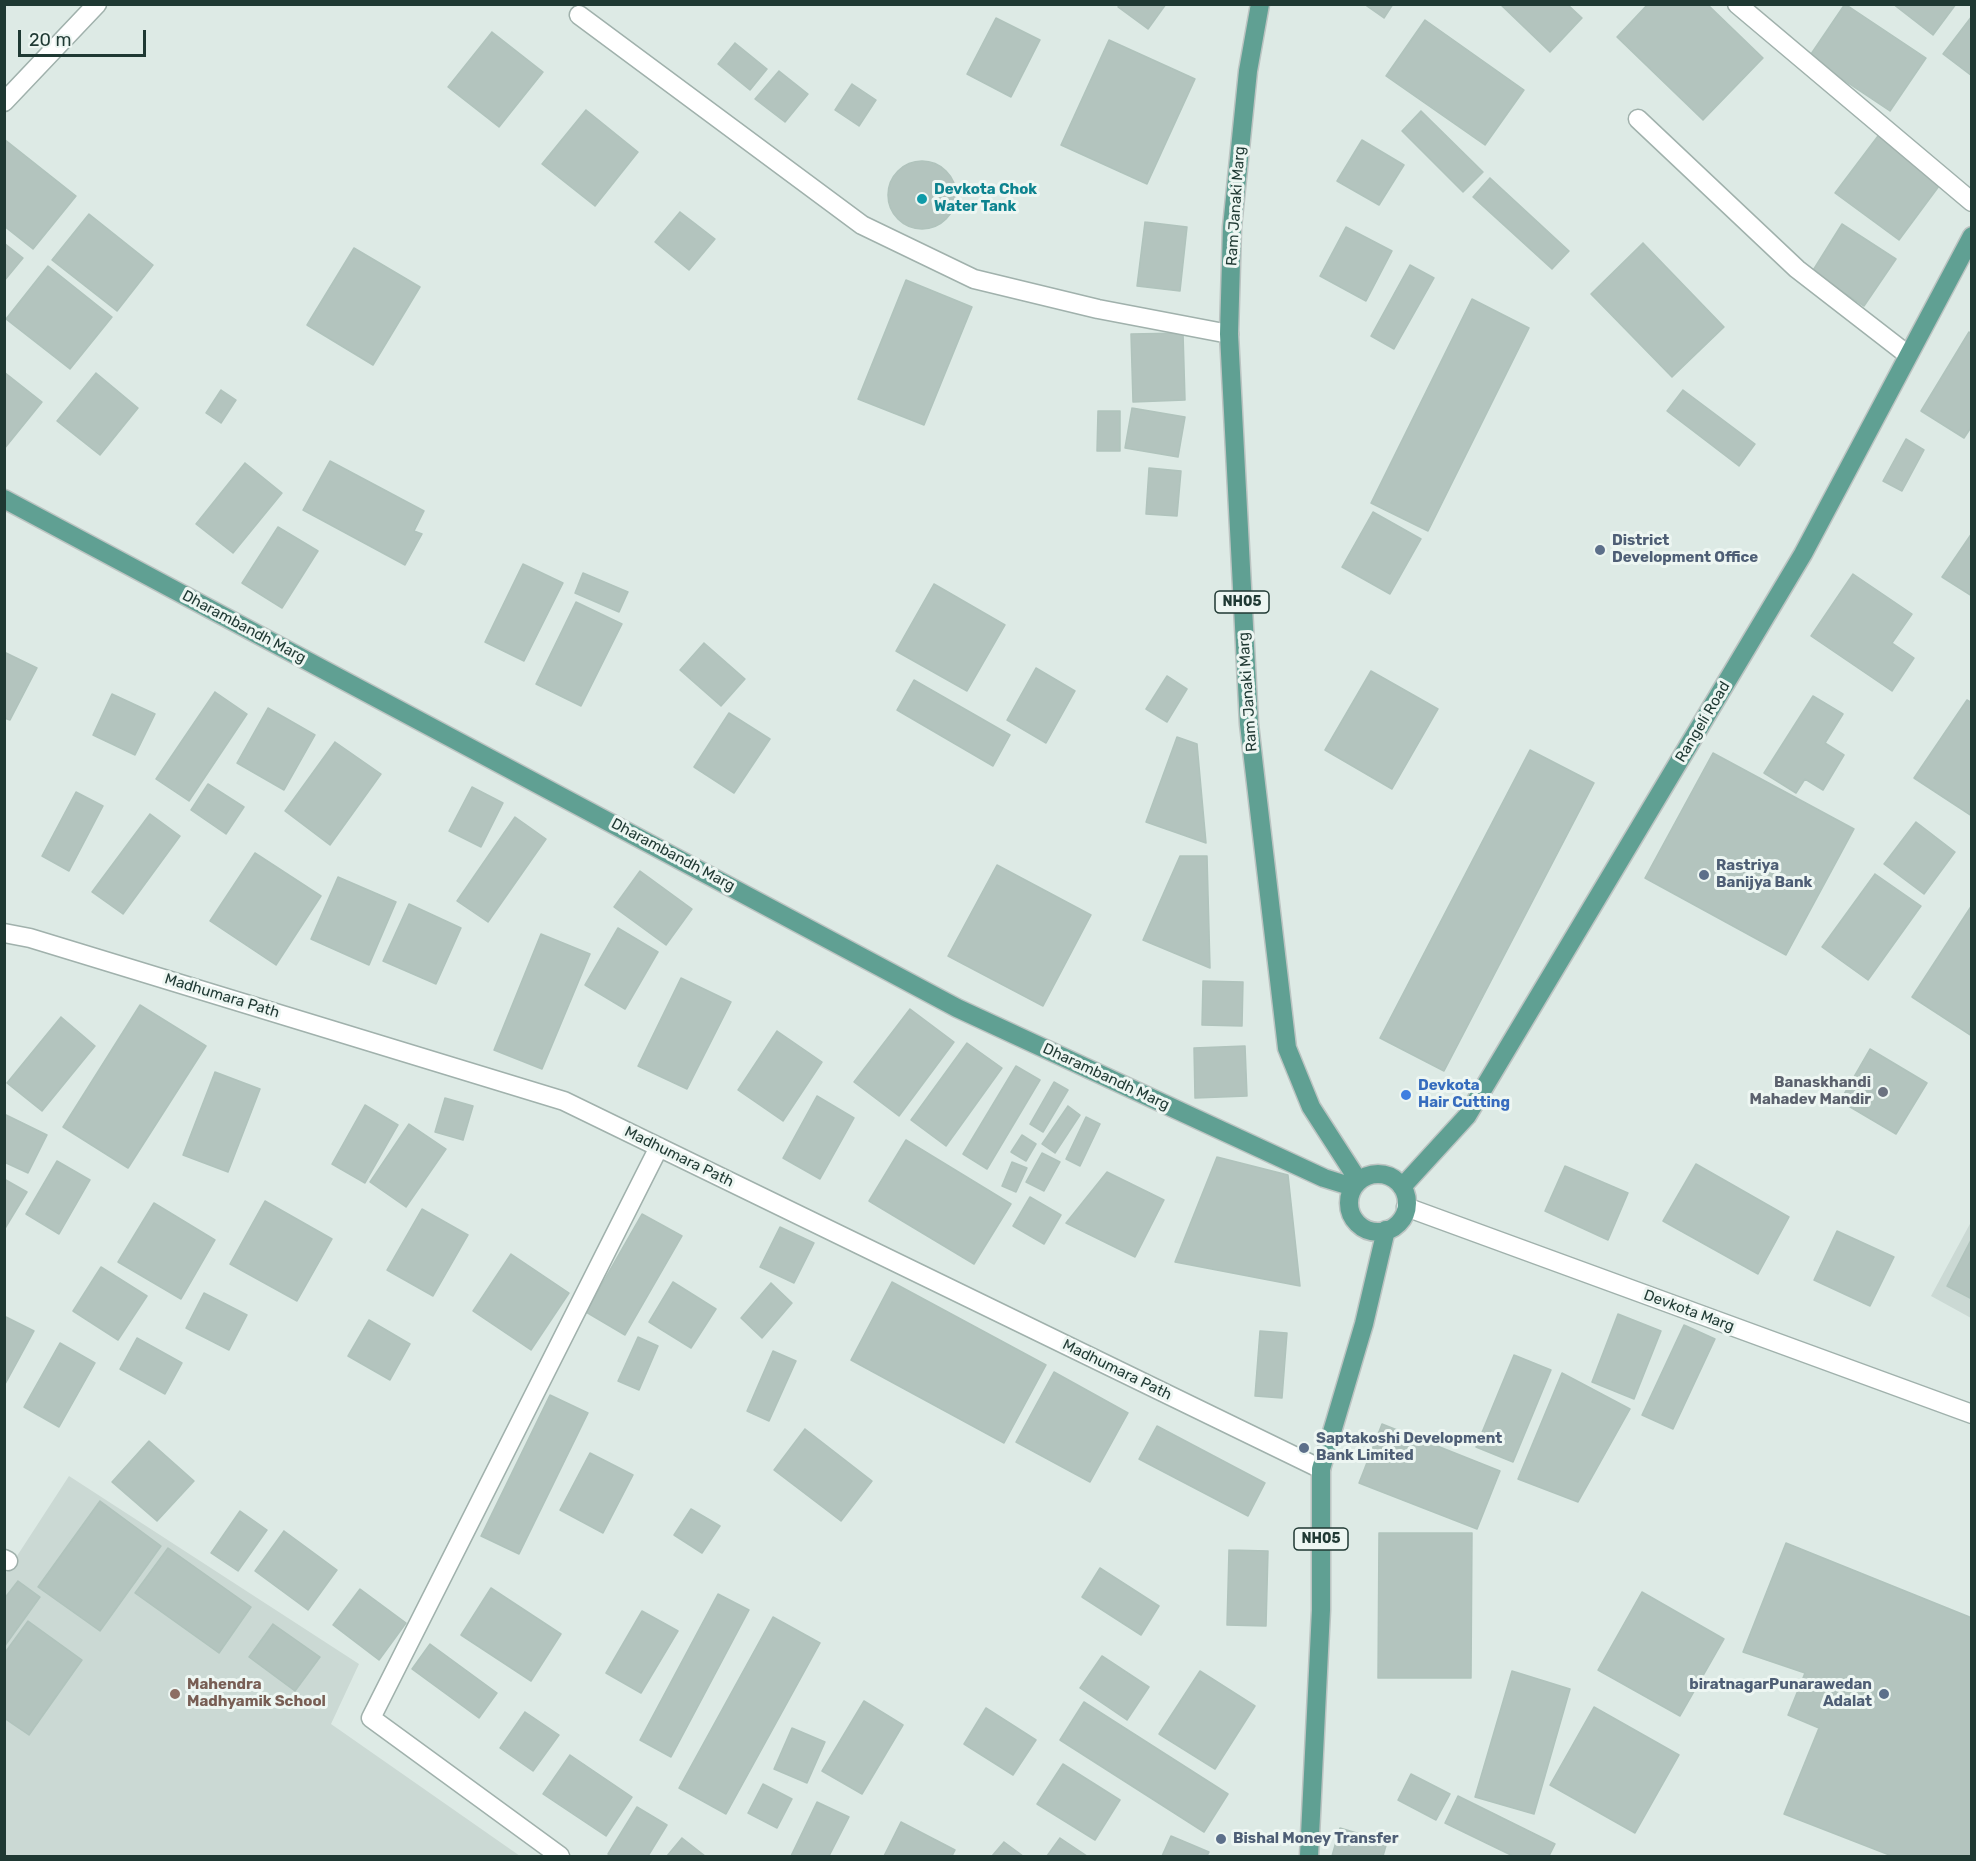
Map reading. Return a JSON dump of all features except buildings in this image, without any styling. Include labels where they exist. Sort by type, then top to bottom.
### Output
[{"type":"main road","name":"Ram Janaki Marg","points":[[1260,4],[1248,71],[1232,227],[1229,334],[1249,724],[1287,1048],[1311,1107],[1356,1184]]},
{"type":"main road","name":"Rangeli Road","points":[[1402,1187],[1467,1116],[1803,554],[1971,236]]},
{"type":"main road","name":"Dharambandh Marg","points":[[4,500],[957,1008],[1324,1178],[1356,1184]]},
{"type":"main road","points":[[1386,1230],[1374,1231],[1364,1228],[1354,1220],[1349,1198],[1356,1184],[1372,1174],[1383,1174],[1394,1178],[1402,1187],[1406,1207]]},
{"type":"main road","name":"NH05","points":[[1309,1857],[1321,1610],[1320,1469],[1365,1324],[1386,1230],[1399,1222],[1406,1207]]},
{"type":"street","points":[[4,102],[97,4]]},
{"type":"street","points":[[1737,4],[1971,202]]},
{"type":"street","points":[[579,15],[862,225],[974,279],[1098,309],[1229,334]]},
{"type":"street","points":[[1638,120],[1797,269],[1908,356]]},
{"type":"street","name":"Madhumara Path","points":[[4,933],[30,938],[564,1101],[1320,1469]]},
{"type":"street","points":[[560,1857],[371,1718],[659,1147]]},
{"type":"street","name":"Devkota Marg","points":[[1406,1207],[1971,1414]]},
{"type":"shaded area","points":[[1971,1222],[1971,1318],[1931,1296]]},
{"type":"shaded area","name":"Mahendra Madhyamik School","points":[[69,1476],[359,1664],[331,1724],[520,1856],[5,1856],[4,1576]]},
{"type":"place","name":"Devkota Chok Water Tank","points":[[922,199]]},
{"type":"place","name":"District Development Office","points":[[1600,550]]},
{"type":"place","name":"Rastriya Banijya Bank","points":[[1704,875]]},
{"type":"place","name":"Banaskhandi Mahadev Mandir","points":[[1883,1092]]},
{"type":"place","name":"Devkota Hair Cutting","points":[[1406,1095]]},
{"type":"place","name":"Saptakoshi Development Bank Limited","points":[[1304,1448]]},
{"type":"place","name":"Mahendra Madhyamik School","points":[[175,1694]]},
{"type":"place","name":"biratnagarPunarawedan Adalat","points":[[1884,1694]]},
{"type":"place","name":"Bishal Money Transfer","points":[[1221,1839]]}]
